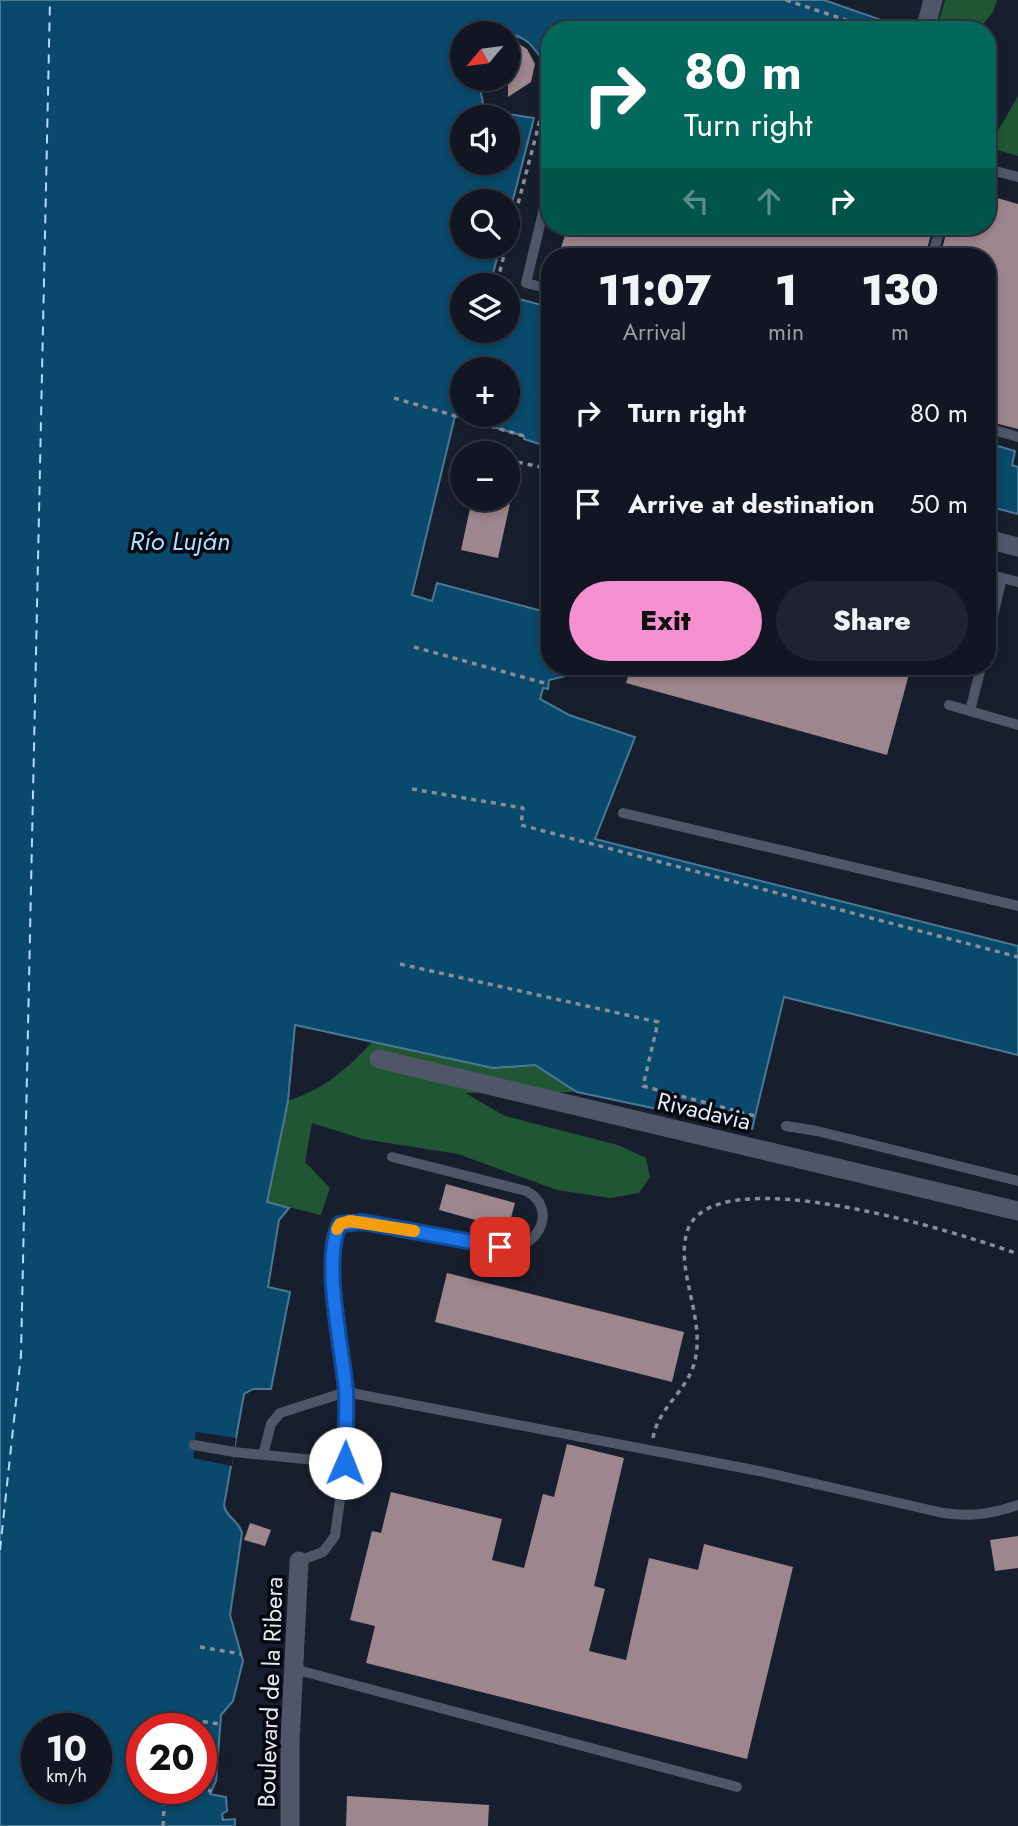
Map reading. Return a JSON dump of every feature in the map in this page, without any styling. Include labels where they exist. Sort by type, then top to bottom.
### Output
[{"type":"street","points":[[927,21],[933,0]]},
{"type":"street","points":[[996,541],[1018,547]]},
{"type":"street","name":"Rivadavia","points":[[379,1059],[1018,1211]]},
{"type":"street","name":"Boulevard de la Ribera","points":[[290,1826],[299,1561]]},
{"type":"lane","points":[[996,171],[1018,177]]},
{"type":"lane","points":[[541,220],[526,283],[541,287]]},
{"type":"lane","points":[[996,431],[1018,437]]},
{"type":"lane","points":[[996,576],[1018,582]]},
{"type":"lane","points":[[996,603],[1002,578]]},
{"type":"lane","points":[[970,711],[979,675]]},
{"type":"lane","points":[[949,705],[1018,725]]},
{"type":"lane","points":[[623,813],[1018,906]]},
{"type":"lane","points":[[786,1126],[817,1131],[1018,1181]]},
{"type":"lane","points":[[299,1561],[323,1552],[335,1536],[345,1463],[346,1392],[333,1272],[334,1234],[340,1224],[363,1222],[500,1247],[517,1247],[531,1239],[541,1224],[543,1205],[538,1197],[526,1191],[392,1157]]},
{"type":"lane","points":[[263,1455],[271,1424],[280,1413],[346,1392],[651,1450],[955,1515],[985,1514],[1018,1505]]},
{"type":"lane","points":[[194,1444],[263,1455],[345,1463]]},
{"type":"lane","points":[[294,1670],[737,1787]]},
{"type":"path","points":[[786,0],[849,21]]},
{"type":"path","points":[[520,195],[541,116]]},
{"type":"path","points":[[394,398],[524,436]]},
{"type":"path","points":[[520,463],[541,467]]},
{"type":"path","points":[[414,647],[548,684]]},
{"type":"path","points":[[412,789],[523,808],[521,825],[1018,957]]},
{"type":"path","points":[[400,964],[658,1022],[643,1086],[755,1116]]},
{"type":"path","points":[[651,1450],[654,1429],[663,1410],[694,1364],[697,1327],[683,1247],[687,1229],[705,1209],[720,1202],[743,1197],[831,1205],[963,1234],[1018,1254]]},
{"type":"path","points":[[200,1647],[242,1654]]},
{"type":"path","points":[[163,1826],[164,1804]]},
{"type":"green space","points":[[945,0],[997,0],[993,12],[986,21],[939,21]]},
{"type":"green space","points":[[1018,96],[1018,156],[996,150],[996,128],[999,129]]},
{"type":"green space","points":[[374,1040],[493,1068],[535,1065],[577,1092],[465,1093],[505,1116],[618,1145],[646,1158],[650,1177],[639,1193],[610,1198],[557,1190],[458,1154],[363,1139],[312,1123],[305,1162],[330,1188],[321,1215],[267,1202],[288,1101],[314,1090],[335,1076]]},
{"type":"water","name":"Río Luján","points":[[0,0],[824,0],[884,21],[541,21],[541,57],[529,43],[520,38],[520,21],[450,21],[450,91],[480,91],[483,103],[450,105],[450,175],[519,175],[516,189],[450,189],[450,259],[497,259],[493,273],[450,273],[450,343],[520,343],[520,299],[541,305],[541,444],[524,439],[524,436],[493,427],[520,427],[520,357],[450,357],[450,427],[452,427],[412,595],[432,601],[437,583],[541,611],[541,675],[570,675],[549,680],[548,689],[543,688],[540,699],[569,715],[635,737],[595,839],[1018,946],[1018,1055],[784,997],[752,1129],[577,1092],[535,1065],[493,1068],[295,1025],[288,1101],[267,1202],[289,1208],[279,1220],[268,1287],[290,1292],[271,1389],[253,1389],[244,1394],[224,1505],[242,1533],[230,1615],[243,1661],[233,1701],[221,1715],[217,1768],[217,1713],[126,1713],[126,1804],[217,1804],[217,1795],[226,1797],[227,1811],[222,1814],[223,1820],[235,1819],[235,1826],[0,1826]]},
{"type":"water","name":"Río Luján","points":[[520,116],[534,118],[520,172]]},
{"type":"water","points":[[996,446],[1015,451],[1012,465],[1018,467],[1018,514],[996,508]]},
{"type":"pier","points":[[196,1432],[236,1438],[232,1466],[193,1458]]},
{"type":"building","points":[[520,45],[527,49],[535,64],[531,82],[520,89]]},
{"type":"building","points":[[996,198],[1018,204],[1018,429],[996,423],[996,248],[942,248],[946,235],[996,235]]},
{"type":"building","points":[[565,235],[931,235],[927,248],[561,248]]},
{"type":"building","points":[[469,511],[508,511],[498,558],[461,550]]},
{"type":"building","points":[[628,675],[909,675],[887,755],[626,683]]},
{"type":"building","points":[[446,1184],[515,1203],[508,1229],[439,1210]]},
{"type":"building","points":[[447,1273],[684,1332],[672,1382],[435,1322]]},
{"type":"building","points":[[567,1444],[624,1458],[594,1586],[605,1589],[589,1651],[626,1660],[649,1558],[698,1570],[704,1544],[793,1567],[747,1759],[366,1663],[375,1626],[350,1620],[372,1531],[381,1533],[391,1492],[502,1519],[492,1560],[524,1568],[543,1494],[554,1497]]},
{"type":"building","points":[[250,1523],[271,1530],[265,1546],[244,1540]]},
{"type":"building","points":[[1018,1536],[1018,1568],[995,1571],[990,1540]]},
{"type":"building","points":[[347,1796],[489,1805],[488,1826],[346,1826]]},
{"type":"ferry route","points":[[0,1550],[21,1355],[50,0]]},
{"type":"slow traffic","points":[[337,1229],[340,1224],[350,1221],[414,1231]]},
{"type":"route","points":[[345,1463],[346,1392],[333,1272],[334,1234],[340,1224],[350,1221],[363,1222],[500,1247]]}]
